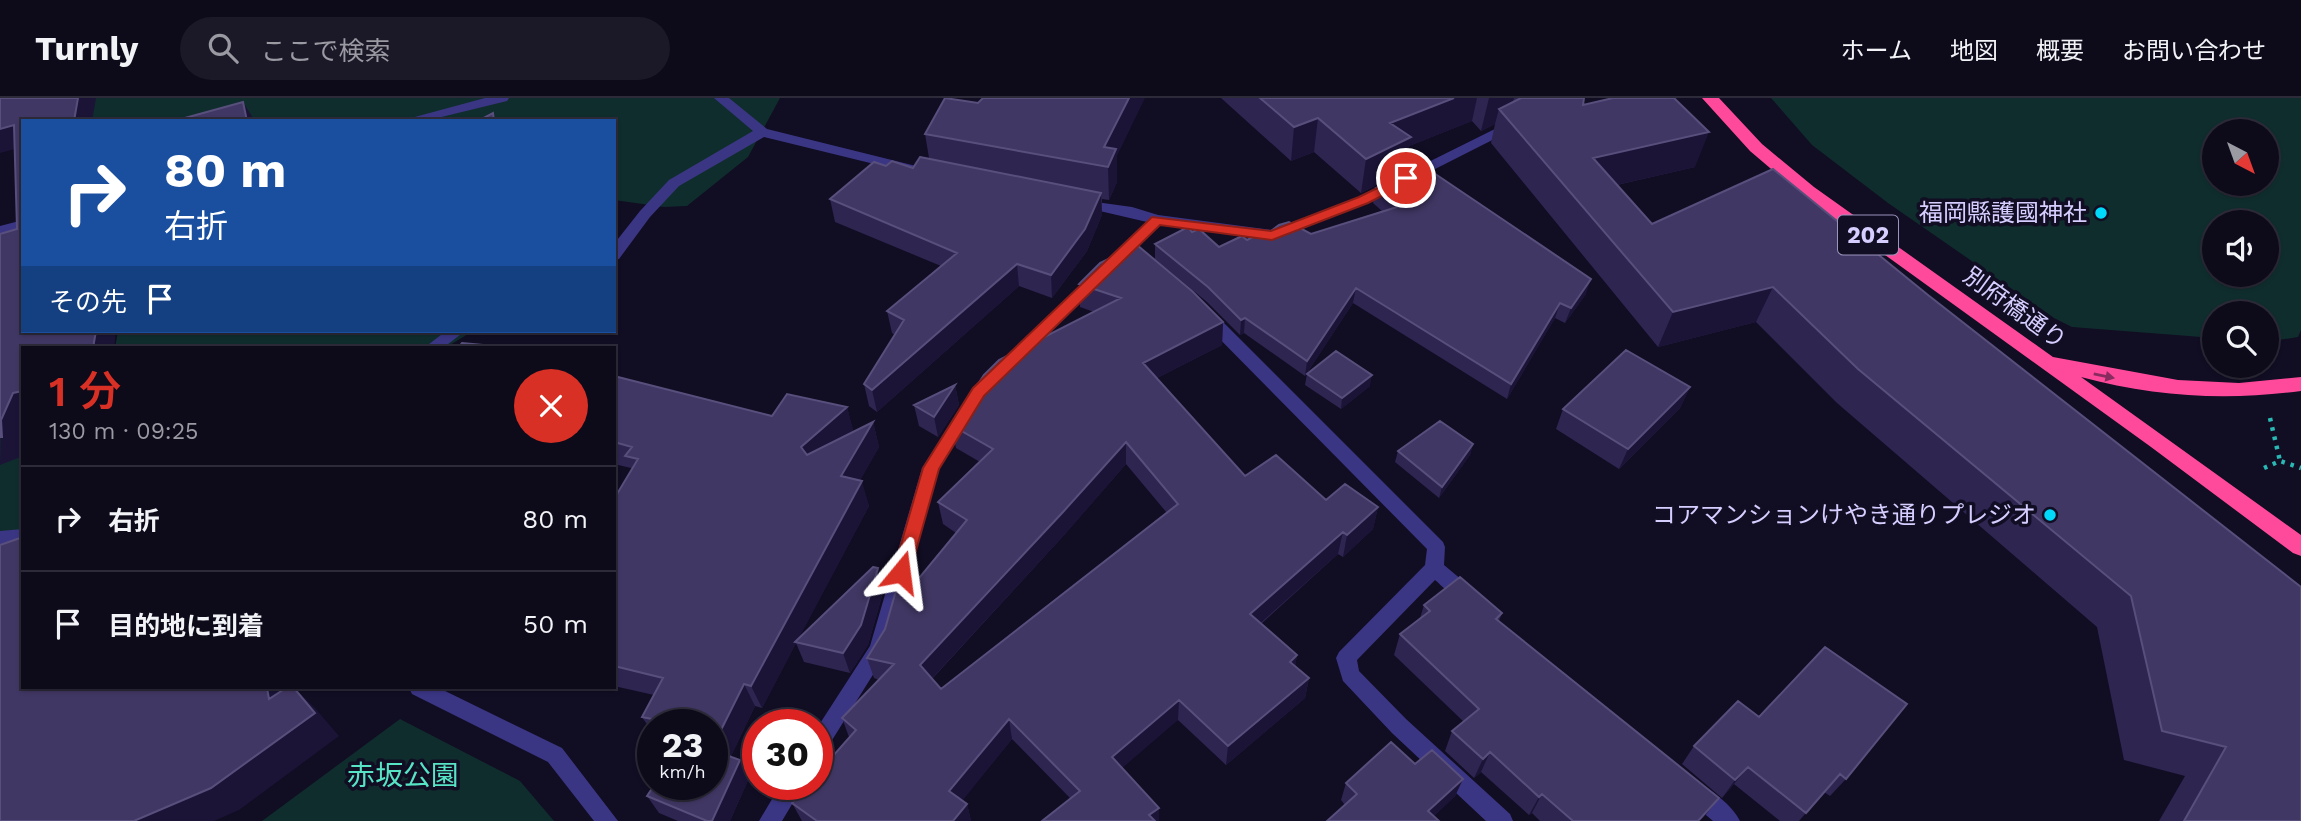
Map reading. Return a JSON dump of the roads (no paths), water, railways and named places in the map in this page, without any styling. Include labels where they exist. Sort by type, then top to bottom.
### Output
[{"type":"highway","name":"別府橋通り","points":[[1710,98],[1787,176],[2038,358],[2223,486],[2301,547]]},
{"type":"highway","points":[[2038,358],[2103,376],[2174,388],[2261,391],[2301,384]]},
{"type":"street","points":[[415,119],[502,98]]},
{"type":"street","points":[[721,98],[762,132],[919,171]]},
{"type":"street","points":[[1066,199],[1132,212],[1157,220],[1272,235],[1363,200],[1514,123],[1528,122]]},
{"type":"street","points":[[616,252],[645,214],[674,183],[762,132]]},
{"type":"street","points":[[999,372],[1133,252],[1157,220]]},
{"type":"street","points":[[0,231],[21,226]]},
{"type":"street","points":[[1189,299],[1436,547],[1434,568],[1346,658],[1350,675],[1399,726],[1502,821]]},
{"type":"street","points":[[435,346],[454,333]]},
{"type":"street","points":[[833,721],[879,649],[931,468],[972,402]]},
{"type":"street","points":[[0,538],[21,536]]},
{"type":"street","points":[[1434,568],[1487,613]]},
{"type":"street","points":[[421,689],[555,755],[607,821]]},
{"type":"street","points":[[1676,776],[1729,821]]},
{"type":"street","points":[[769,821],[783,800]]},
{"type":"place","name":"福岡縣護國神社","points":[[2101,213]]},
{"type":"place","name":"コアマンションけやき通りプレジオ","points":[[2050,515]]},
{"type":"park label","name":"赤坂公園","points":[[403,775]]}]
